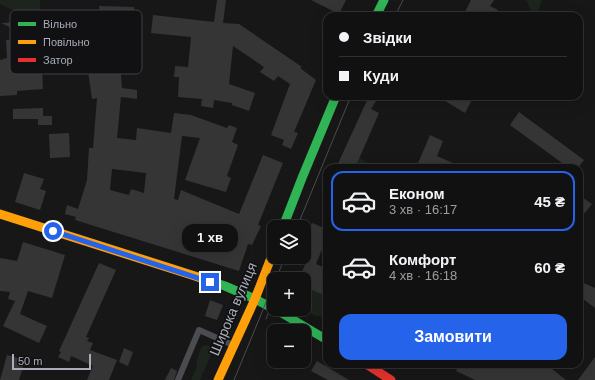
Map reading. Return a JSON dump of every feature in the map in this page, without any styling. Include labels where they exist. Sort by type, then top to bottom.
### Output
[{"type":"street","points":[[378,12],[384,0]]},
{"type":"street","points":[[286,220],[334,100]]},
{"type":"street","points":[[0,214],[225,286],[267,305]]},
{"type":"street","name":"Широка вулиця","points":[[218,380],[255,299],[269,264]]},
{"type":"street","points":[[286,316],[323,338]]},
{"type":"street","points":[[372,368],[391,380]]},
{"type":"lane","points":[[178,380],[200,330],[233,345]]},
{"type":"shaded area","points":[[0,0],[40,0],[41,10],[13,10],[0,4]]},
{"type":"shaded area","points":[[526,0],[542,0],[538,12],[532,12]]},
{"type":"shaded area","points":[[359,158],[370,164],[357,164]]},
{"type":"shaded area","points":[[311,290],[323,294],[323,318],[320,316],[315,316],[311,313]]},
{"type":"shaded area","points":[[204,345],[210,347],[212,353],[200,380],[191,380],[197,366],[197,360],[201,348]]},
{"type":"building","points":[[217,0],[226,0],[223,23],[239,24],[302,67],[300,68],[316,80],[294,132],[298,133],[291,149],[282,145],[284,140],[271,135],[290,84],[278,76],[274,81],[260,72],[264,67],[233,46],[229,84],[255,93],[249,111],[232,105],[232,103],[214,100],[213,108],[201,106],[202,99],[178,97],[179,77],[174,77],[175,66],[188,67],[191,37],[151,33],[153,15],[214,22]]},
{"type":"building","points":[[311,0],[346,0],[340,12],[335,12]]},
{"type":"building","points":[[471,0],[494,0],[490,6],[498,10],[497,12],[465,12]]},
{"type":"building","points":[[99,6],[134,7],[134,10],[100,10]]},
{"type":"building","points":[[10,22],[10,27],[1,23]]},
{"type":"building","points":[[6,40],[10,40],[10,74],[42,74],[43,89],[17,91],[17,95],[0,96],[0,60],[7,58]]},
{"type":"building","points":[[88,74],[121,74],[122,88],[137,90],[137,99],[121,97],[117,138],[136,140],[137,128],[171,133],[174,113],[191,115],[227,128],[229,125],[237,128],[232,142],[238,145],[227,176],[231,178],[226,192],[185,180],[200,138],[182,136],[174,199],[178,200],[181,190],[239,214],[263,155],[283,163],[258,225],[261,226],[252,245],[248,244],[239,271],[75,220],[76,217],[65,214],[67,205],[78,209],[87,180],[89,148],[93,148],[97,98],[92,99]],"holes":[[[112,169],[146,173],[144,193],[131,189],[129,195],[110,190]]]},
{"type":"building","points":[[367,100],[377,100],[371,109],[379,113],[357,164],[338,164]]},
{"type":"building","points":[[444,100],[472,100],[465,113]]},
{"type":"building","points":[[43,108],[43,116],[52,116],[52,125],[38,125],[38,119],[13,119],[13,109]]},
{"type":"building","points":[[519,112],[584,160],[581,164],[564,164],[510,125]]},
{"type":"building","points":[[69,133],[70,157],[50,158],[49,134]]},
{"type":"building","points":[[430,135],[443,141],[437,156],[455,164],[418,164]]},
{"type":"building","points":[[24,173],[44,179],[40,189],[46,191],[40,210],[15,202]]},
{"type":"building","points":[[583,198],[592,204],[585,213],[583,212]]},
{"type":"building","points":[[312,223],[323,227],[323,247],[316,264],[323,267],[323,294],[311,290],[311,272],[302,272],[305,264],[311,264]]},
{"type":"building","points":[[23,242],[65,255],[52,298],[28,291],[20,314],[47,326],[39,343],[3,326],[15,301],[8,299],[10,292],[0,291],[0,258],[17,261]]},
{"type":"building","points":[[99,263],[116,270],[86,337],[89,338],[87,341],[93,343],[90,350],[117,360],[109,380],[87,380],[93,366],[71,356],[69,362],[58,357],[61,352],[59,351]]},
{"type":"building","points":[[583,283],[595,288],[595,308],[583,299]]},
{"type":"building","points":[[210,300],[223,305],[217,320],[205,316]]},
{"type":"building","points":[[124,348],[133,352],[128,366],[119,362]]},
{"type":"building","points":[[7,355],[25,360],[19,380],[0,380]]},
{"type":"building","points":[[595,357],[595,380],[578,380]]},
{"type":"building","points":[[317,361],[323,365],[323,368],[329,368],[349,380],[328,380],[311,371]]},
{"type":"building","points":[[171,368],[177,371],[174,380],[165,380]]},
{"type":"building","points":[[458,368],[553,368],[552,369],[566,380],[475,380],[456,371]]},
{"type":"tram line","points":[[397,12],[403,0]]},
{"type":"tram line","points":[[300,220],[349,100]]},
{"type":"tram line","points":[[279,272],[282,264]]},
{"type":"tram line","points":[[234,380],[267,300]]},
{"type":"traffic: fast","points":[[378,12],[384,0]]},
{"type":"traffic: fast","points":[[286,220],[334,100]]},
{"type":"traffic: fast","points":[[198,277],[225,286],[267,305]]},
{"type":"traffic: fast","points":[[287,316],[323,338]]},
{"type":"traffic: slow","points":[[0,214],[198,277]]},
{"type":"traffic: slow","points":[[218,380],[255,299],[269,264]]},
{"type":"traffic: jam","points":[[372,368],[391,380]]},
{"type":"route","points":[[53,231],[210,282]]}]
